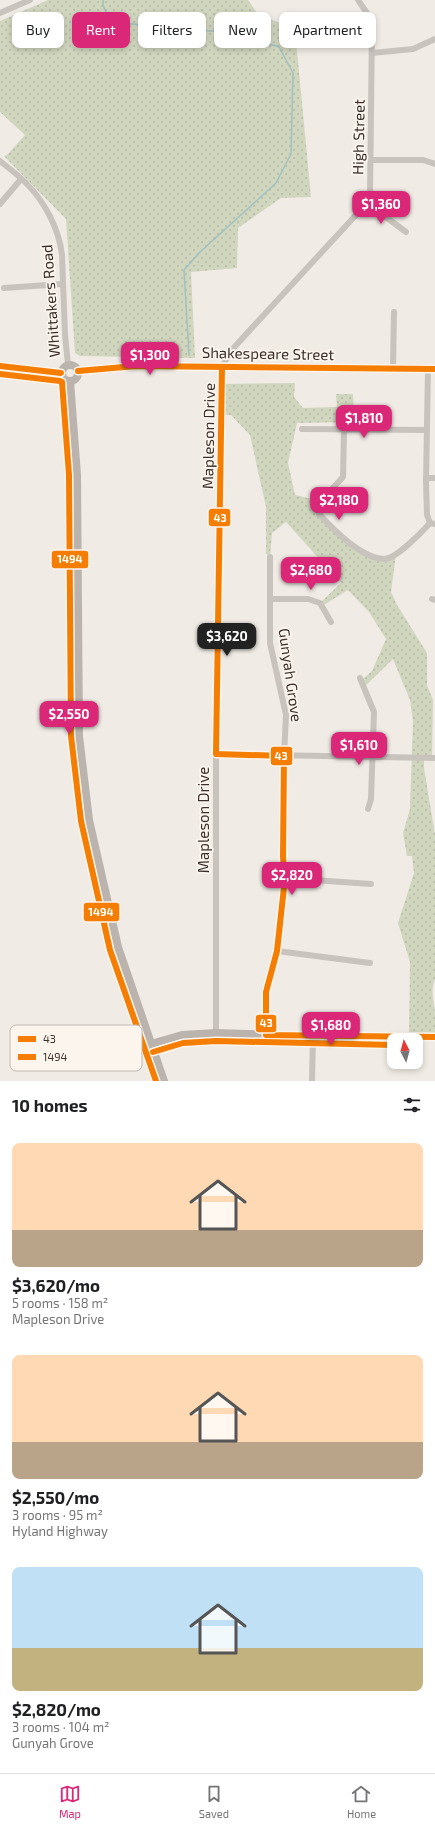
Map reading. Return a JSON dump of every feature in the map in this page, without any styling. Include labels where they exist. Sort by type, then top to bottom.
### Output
[{"type":"main road","points":[[68,364],[73,365],[78,371],[76,378],[70,381],[64,379],[61,373],[63,368],[68,364]]},
{"type":"main road","points":[[0,366],[61,373]]},
{"type":"main road","name":"Shakespeare Street","points":[[78,371],[136,366],[431,369]]},
{"type":"main road","points":[[70,381],[77,476],[79,736],[89,820],[118,947],[164,1081]]},
{"type":"main road","points":[[151,1044],[182,1035],[216,1033],[313,1036],[435,1037]]},
{"type":"street","points":[[0,13],[30,0]]},
{"type":"street","name":"High Street","points":[[358,0],[369,16],[372,25],[370,197],[367,203]]},
{"type":"street","points":[[372,53],[413,49],[435,39]]},
{"type":"street","points":[[371,160],[423,160],[435,164]]},
{"type":"street","name":"Whittakers Road","points":[[0,161],[27,184],[43,205],[56,229],[61,243],[62,284],[68,364]]},
{"type":"street","points":[[0,204],[21,179]]},
{"type":"street","points":[[222,367],[230,352],[238,342],[367,203],[406,232]]},
{"type":"street","points":[[4,288],[62,284]]},
{"type":"street","points":[[393,368],[394,312]]},
{"type":"street","name":"Mapleson Drive","points":[[216,1033],[216,754],[222,367]]},
{"type":"street","points":[[344,430],[343,477],[321,501],[319,514],[331,527],[355,547],[385,559],[394,555],[432,524],[427,515],[426,478],[427,430],[431,369]]},
{"type":"street","points":[[302,430],[427,430]]},
{"type":"street","points":[[426,478],[435,478]]},
{"type":"street","name":"Gunyah Grove","points":[[266,1035],[266,992],[277,951],[285,878],[283,857],[286,715],[270,643],[270,557]]},
{"type":"street","points":[[271,599],[308,599],[320,603],[331,622]]},
{"type":"street","points":[[360,678],[374,712],[372,799],[368,809]]},
{"type":"street","points":[[216,754],[435,758]]},
{"type":"street","points":[[285,878],[371,884]]},
{"type":"street","points":[[277,951],[370,963]]},
{"type":"street","points":[[312,1081],[313,1036]]},
{"type":"green space","points":[[48,0],[248,0],[256,12],[214,12],[214,48],[271,48],[271,19],[279,23],[279,48],[297,48],[311,197],[281,198],[238,228],[237,268],[191,272],[195,358],[80,356],[75,353],[66,219],[4,156],[7,155],[25,135],[0,112],[0,21],[12,16],[12,48],[64,48],[64,12],[21,12]]},
{"type":"green space","points":[[295,383],[294,397],[303,408],[337,407],[336,394],[353,394],[354,422],[297,423],[288,463],[295,495],[321,501],[319,509],[334,527],[352,544],[373,555],[384,556],[396,554],[391,592],[397,605],[427,653],[427,685],[433,700],[432,758],[424,758],[424,768],[435,835],[435,979],[433,992],[435,1037],[423,1037],[423,1033],[409,1033],[410,962],[398,923],[414,873],[412,856],[407,856],[403,833],[410,809],[413,721],[410,700],[393,659],[364,687],[361,681],[372,671],[386,639],[369,612],[348,590],[322,606],[320,603],[341,583],[286,522],[272,533],[270,557],[266,553],[266,507],[250,435],[231,415],[221,415],[222,384]]},
{"type":"waterway","points":[[103,0],[103,5],[110,22],[233,33],[279,47],[293,73],[291,154],[276,183],[200,252],[184,270],[189,355]]},
{"type":"transit line","name":"43","points":[[0,366],[61,373]]},
{"type":"transit line","name":"43","points":[[78,371],[136,366],[435,369]]},
{"type":"transit line","name":"43","points":[[222,367],[216,754],[284,756],[283,857],[285,878],[277,951],[266,992],[266,1035],[435,1037]]},
{"type":"transit line","name":"1494","points":[[0,374],[60,381]]},
{"type":"transit line","name":"1494","points":[[62,382],[69,475],[71,736],[81,821],[110,950],[136,1025]]},
{"type":"transit line","name":"1494","points":[[142,1041],[156,1081]]},
{"type":"transit line","name":"1494","points":[[153,1052],[183,1043],[216,1041],[387,1045]]}]
